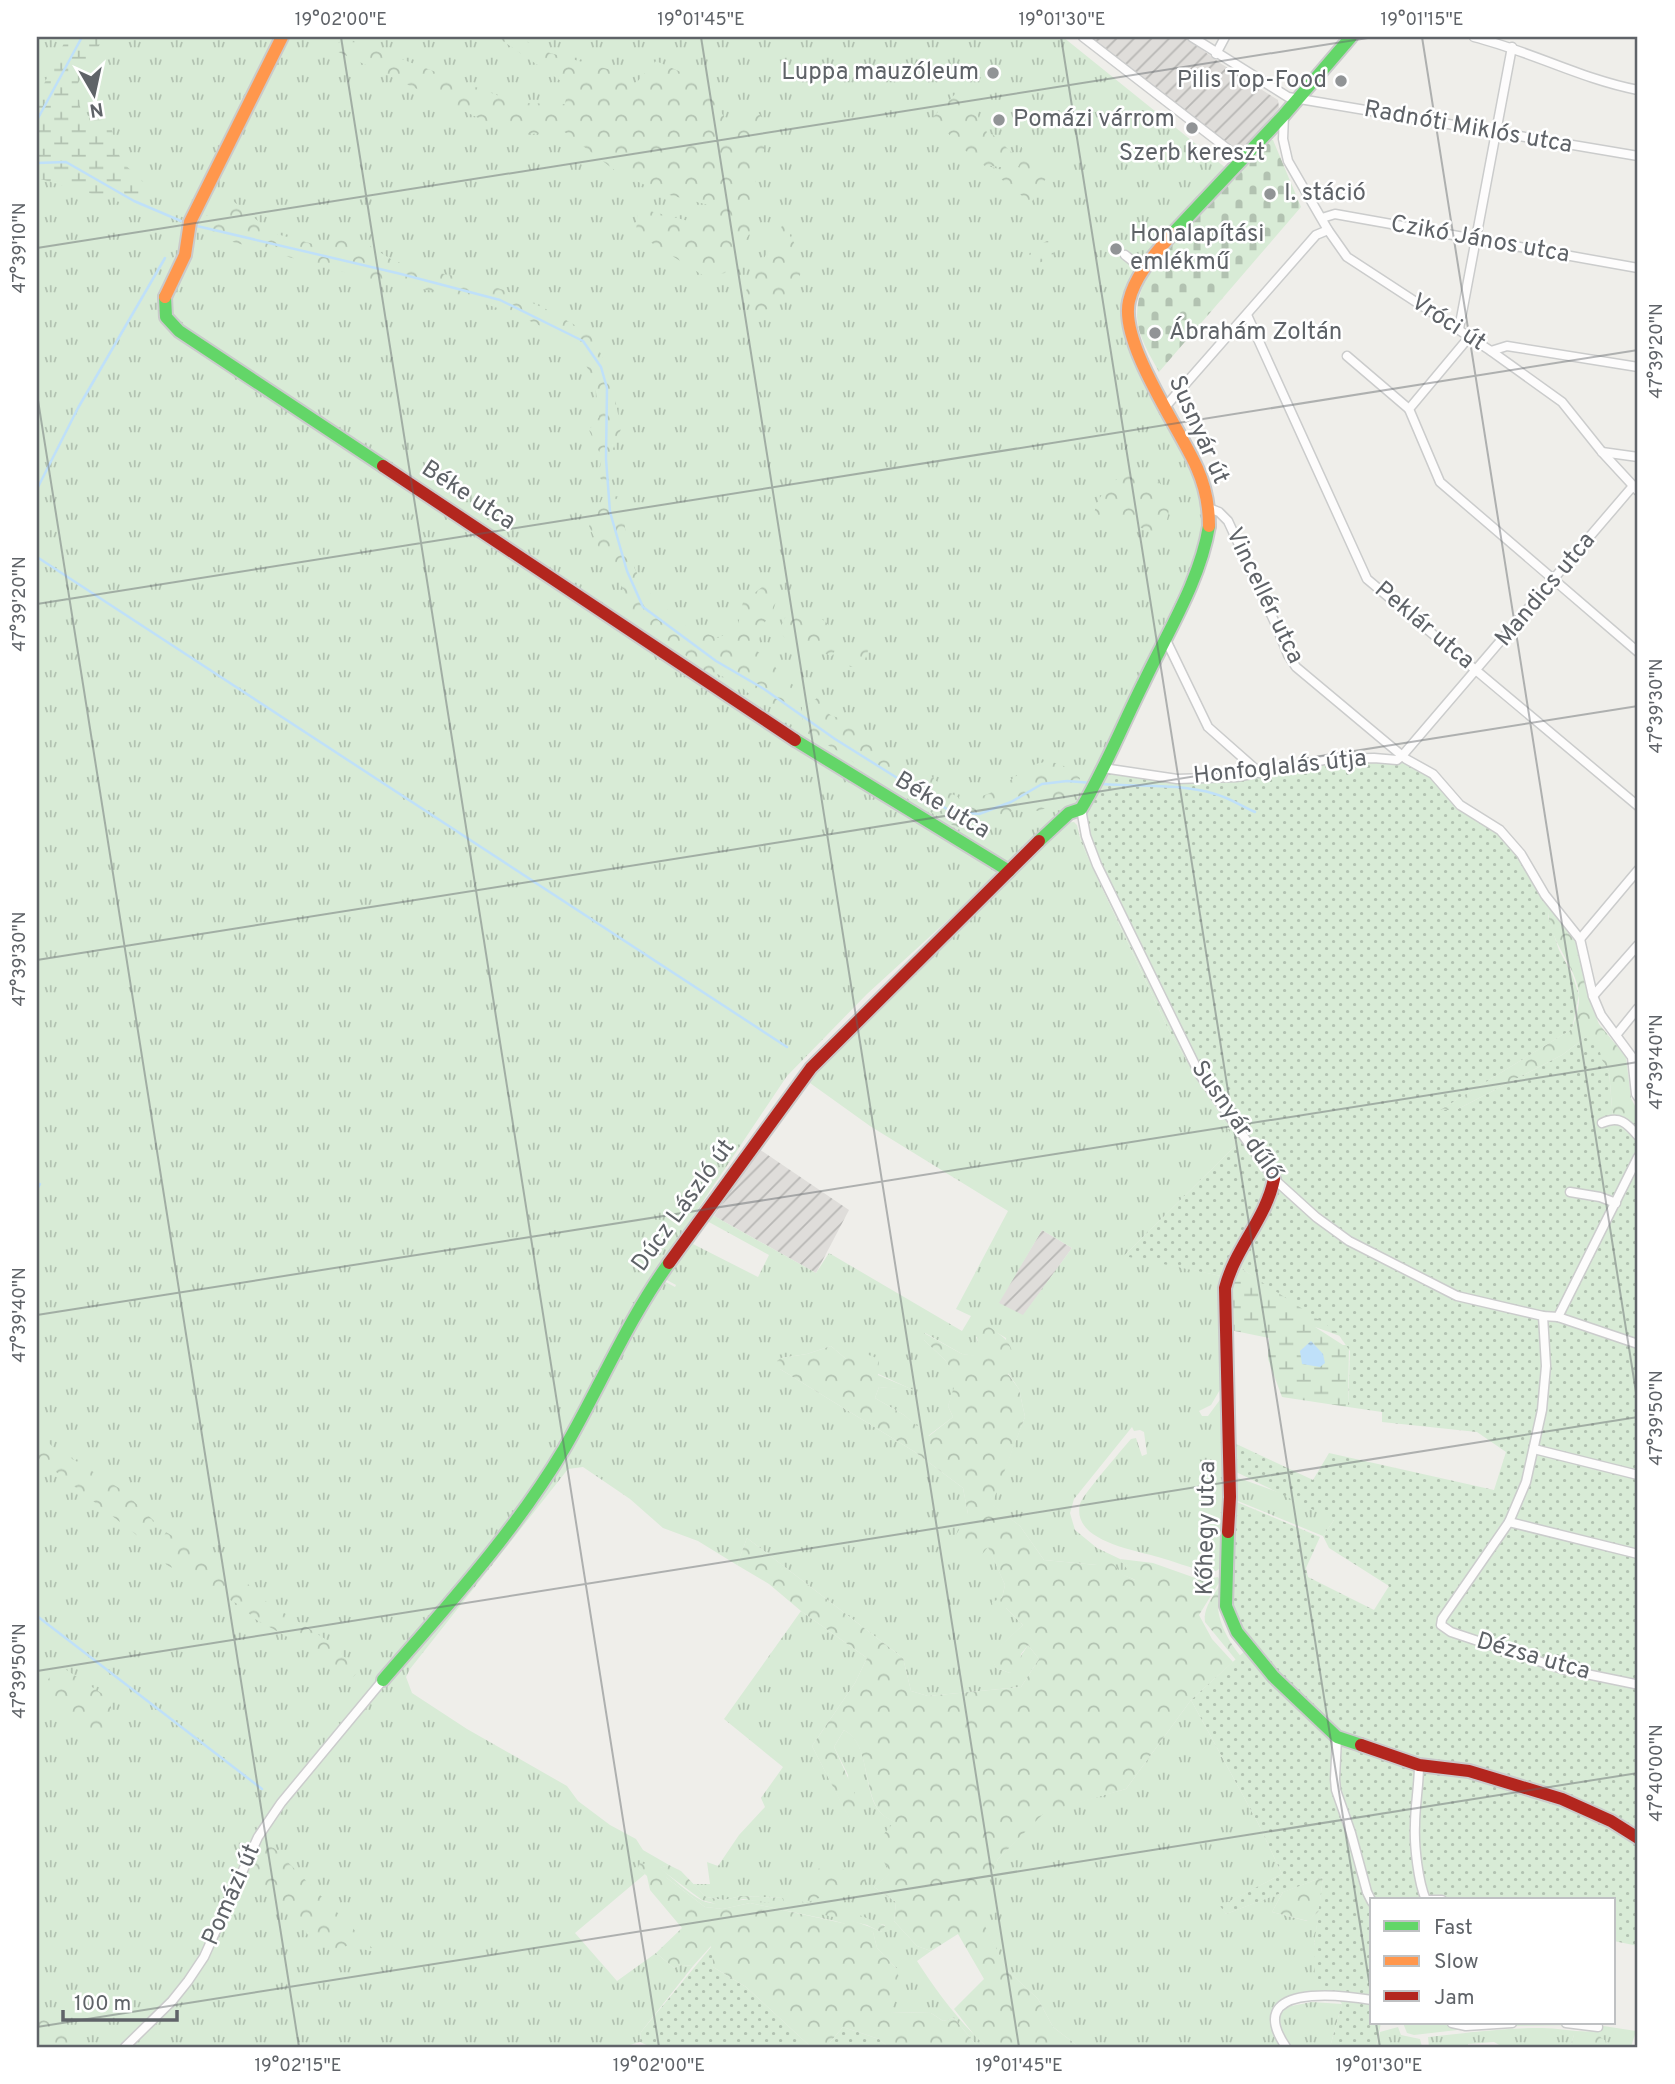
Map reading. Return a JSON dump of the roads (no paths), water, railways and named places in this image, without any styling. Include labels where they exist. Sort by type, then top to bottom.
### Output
[{"type":"street","name":"Béke utca","points":[[282,37],[190,222],[185,255],[165,299],[166,317],[179,331],[308,418],[468,520],[824,759],[1009,871]]},
{"type":"street","points":[[1083,37],[1242,160]]},
{"type":"street","name":"Radnóti Miklós utca","points":[[1192,37],[1289,97],[1638,156]]},
{"type":"street","points":[[1216,54],[1225,37]]},
{"type":"street","name":"Susnyár út","points":[[1081,809],[1165,638],[1203,554],[1209,527],[1209,508],[1198,470],[1137,347],[1129,319],[1128,304],[1132,289],[1168,239],[1298,99],[1351,37]]},
{"type":"street","points":[[1474,37],[1512,47],[1563,68],[1638,90]]},
{"type":"street","points":[[1459,329],[1512,47]]},
{"type":"street","name":"Vróci út","points":[[1284,114],[1283,139],[1288,161],[1347,257],[1492,351],[1562,402],[1636,489]]},
{"type":"street","points":[[1269,130],[1283,139]]},
{"type":"street","name":"Czikó János utca","points":[[1322,218],[1335,214],[1638,268]]},
{"type":"street","points":[[1166,406],[1316,235],[1328,230]]},
{"type":"street","points":[[1125,255],[1144,270]]},
{"type":"street","name":"Peklár utca","points":[[1247,315],[1367,579],[1638,806]]},
{"type":"street","points":[[1409,408],[1470,337]]},
{"type":"street","points":[[1492,351],[1507,346],[1638,367]]},
{"type":"street","points":[[1348,356],[1409,408],[1440,482],[1638,652]]},
{"type":"street","points":[[1602,452],[1638,457]]},
{"type":"street","name":"Mandics utca","points":[[1402,756],[1553,580],[1636,489]]},
{"type":"street","name":"Vincellér utca","points":[[1209,508],[1219,512],[1228,521],[1288,655],[1296,667],[1402,756]]},
{"type":"street","points":[[1165,638],[1208,727],[1260,774]]},
{"type":"street","points":[[1381,758],[1382,740]]},
{"type":"street","name":"Honfoglalás útja","points":[[1098,779],[1236,777],[1329,759],[1397,760],[1402,756],[1433,774],[1460,805],[1500,830],[1521,854],[1545,895],[1580,939],[1593,996],[1601,1015],[1632,1057],[1638,1097]]},
{"type":"street","name":"Dúcz László út","points":[[383,1680],[468,1582],[522,1511],[563,1450],[645,1297],[811,1068],[1069,813],[1081,809]]},
{"type":"street","name":"Susnyár dűlő","points":[[1081,809],[1086,836],[1097,865],[1199,1075],[1273,1180],[1349,1241],[1457,1296],[1558,1317],[1638,1343]]},
{"type":"street","points":[[1580,939],[1638,870]]},
{"type":"street","points":[[1593,996],[1638,945]]},
{"type":"street","points":[[1617,1034],[1638,1008]]},
{"type":"street","points":[[1602,1123],[1611,1118],[1622,1120],[1638,1136]]},
{"type":"street","points":[[1558,1317],[1638,1157]]},
{"type":"street","name":"Kőhegy utca","points":[[1273,1180],[1269,1200],[1231,1263],[1225,1288],[1230,1497],[1225,1579],[1226,1606],[1237,1632],[1273,1676],[1336,1737],[1419,1765],[1469,1771],[1562,1799],[1611,1821],[1638,1838]]},
{"type":"street","points":[[1570,1192],[1600,1197],[1616,1203]]},
{"type":"street","points":[[1543,1316],[1546,1366],[1542,1409],[1526,1482],[1509,1522],[1638,1554]]},
{"type":"street","points":[[1534,1449],[1638,1475]]},
{"type":"street","name":"Dézsa utca","points":[[1509,1522],[1442,1619],[1443,1628],[1562,1669],[1635,1684]]},
{"type":"street","name":"Pomázi út","points":[[125,2047],[172,2001],[204,1958],[258,1837],[281,1803],[383,1680]]},
{"type":"street","points":[[1336,1737],[1336,1790],[1370,1898]]},
{"type":"street","points":[[1419,1765],[1415,1825],[1421,1886],[1427,1898]]},
{"type":"street","points":[[1286,2047],[1277,2031],[1275,2019],[1285,2002],[1297,1998],[1325,1996],[1370,2000]]},
{"type":"street","points":[[1459,2024],[1489,2024]]},
{"type":"street","points":[[1574,2024],[1598,2027]]},
{"type":"water","points":[[1311,1341],[1323,1354],[1325,1363],[1320,1367],[1302,1364],[1300,1351]]},
{"type":"waterway","points":[[37,120],[82,37]]},
{"type":"waterway","points":[[37,163],[66,162],[134,201],[181,221]]},
{"type":"waterway","points":[[197,226],[500,300],[583,341],[601,367],[607,388],[606,459],[610,512],[627,571],[643,607],[716,661],[764,689],[835,739],[950,811],[979,814],[1011,802],[1042,784],[1067,781],[1092,783]]},
{"type":"waterway","points":[[37,489],[78,408],[165,258]]},
{"type":"waterway","points":[[37,557],[787,1047]]},
{"type":"waterway","points":[[1102,784],[1201,791],[1226,798],[1255,812]]},
{"type":"waterway","points":[[37,1189],[40,1184]]},
{"type":"waterway","points":[[37,1616],[262,1789]]},
{"type":"place","name":"Luppa mauzóleum","points":[[993,73]]},
{"type":"place","name":"Pilis Top-Food","points":[[1341,81]]},
{"type":"place","name":"Pomázi várrom","points":[[999,120]]},
{"type":"place","name":"Szerb kereszt","points":[[1192,128]]},
{"type":"place","name":"I. stáció","points":[[1270,194]]},
{"type":"place","name":"Honalapítási emlékmű","points":[[1116,249]]},
{"type":"place","name":"Ábrahám Zoltán","points":[[1155,333]]}]
